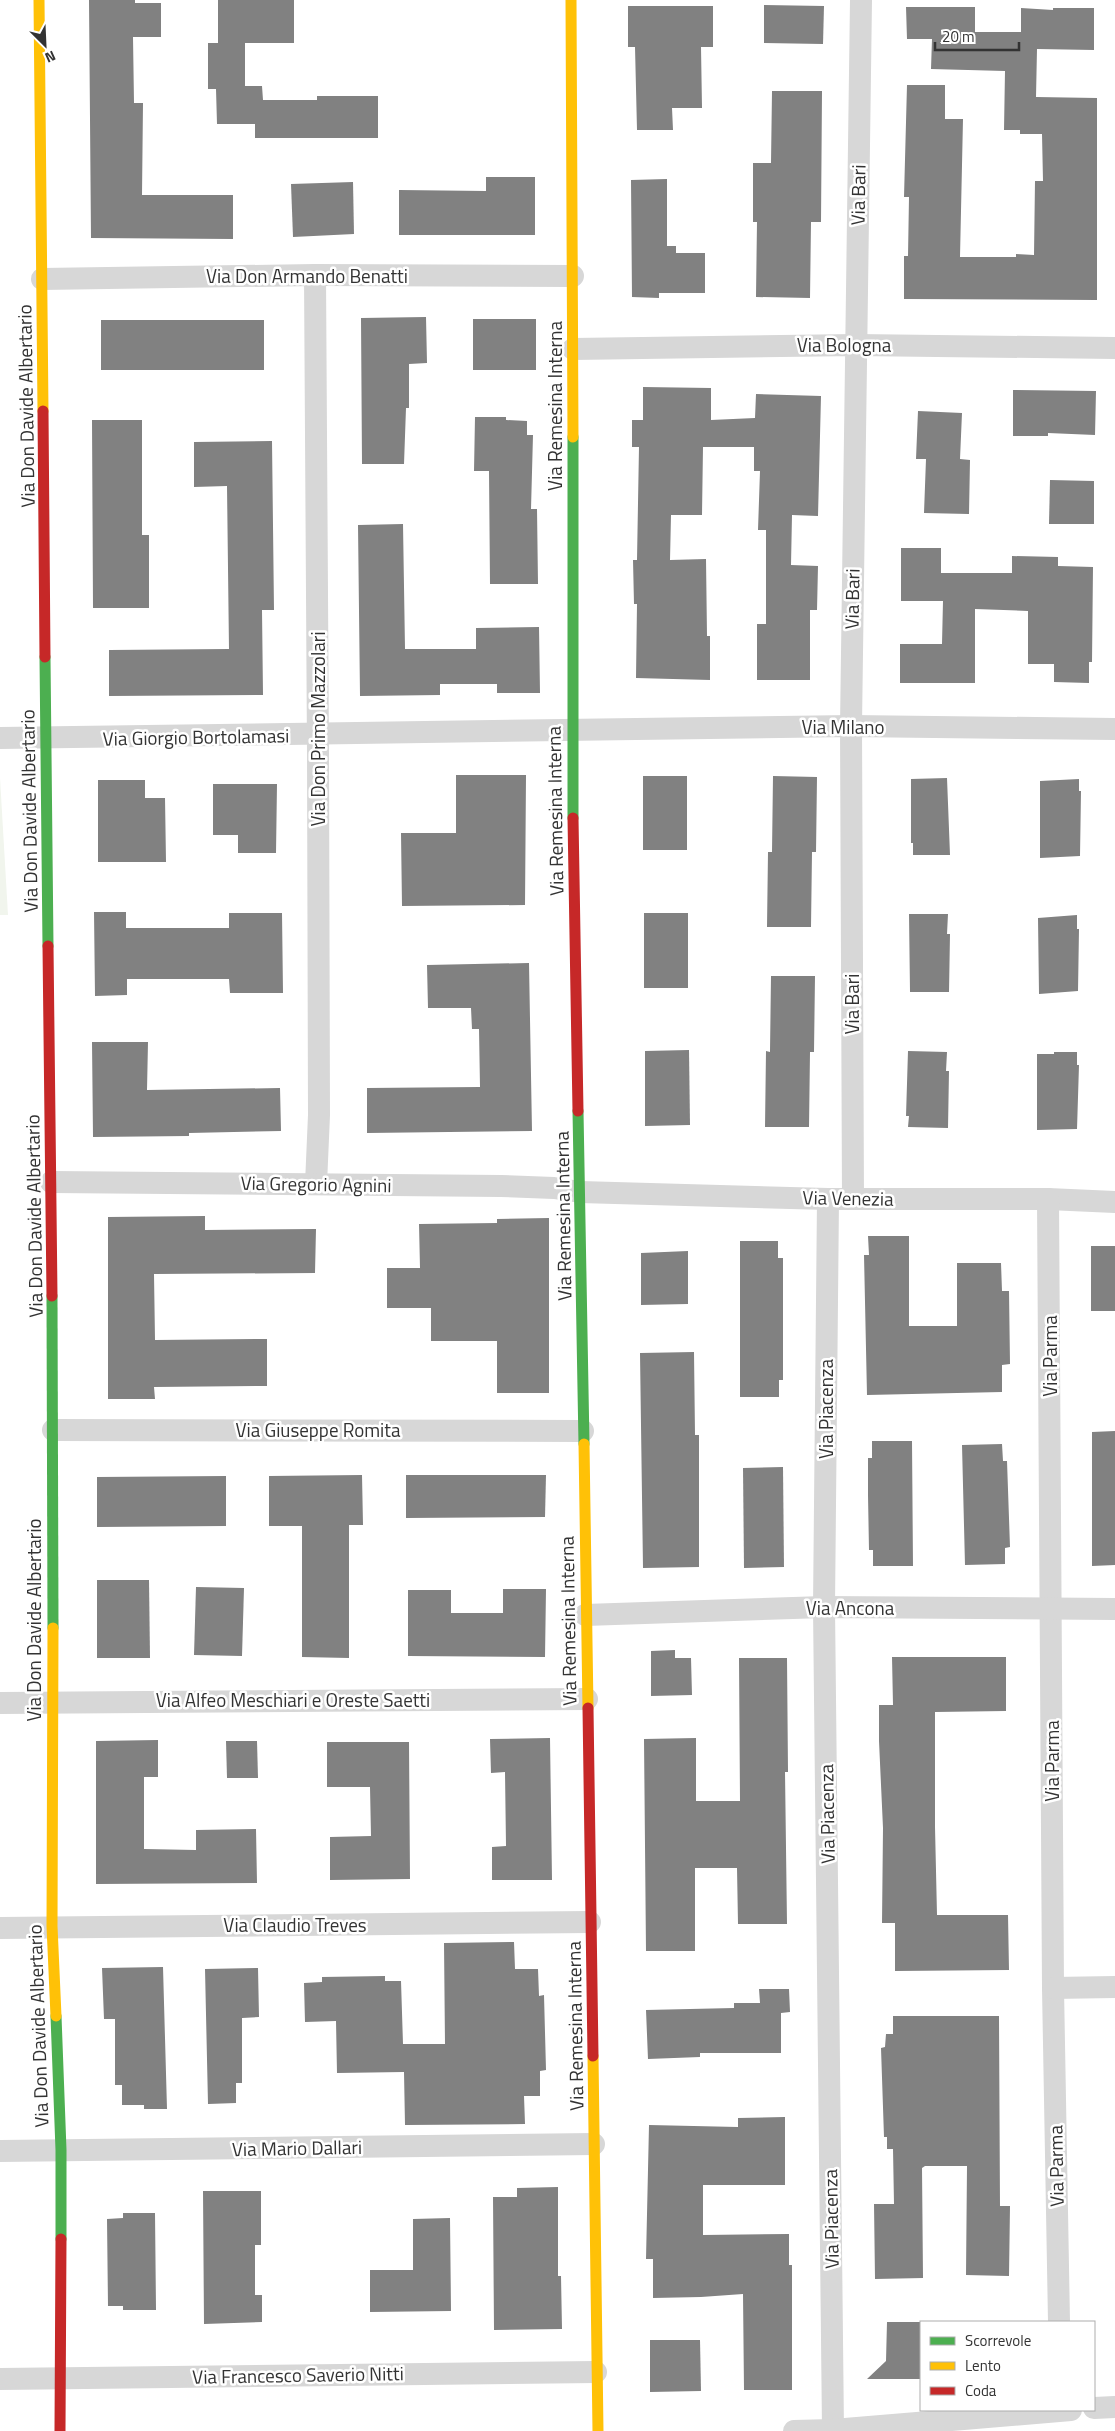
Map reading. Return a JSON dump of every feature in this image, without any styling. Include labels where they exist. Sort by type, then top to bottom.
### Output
[{"type":"street","name":"Via Don Davide Albertario","points":[[39,0],[53,1430],[52,1926],[61,2150],[60,2431]]},
{"type":"street","name":"Via Remesina Interna","points":[[571,0],[573,276],[571,729],[580,1192],[598,2431]]},
{"type":"street","name":"Via Bari","points":[[853,1199],[850,726],[861,0]]},
{"type":"street","name":"Via Don Armando Benatti","points":[[42,279],[315,275],[573,276]]},
{"type":"street","name":"Via Don Primo Mazzolari","points":[[315,275],[319,1114],[316,1184]]},
{"type":"street","name":"Via Bologna","points":[[573,349],[856,345],[1115,348]]},
{"type":"street","name":"Via Milano","points":[[571,729],[850,726],[1115,729]]},
{"type":"street","name":"Via Giorgio Bortolamasi","points":[[0,738],[318,735],[571,729]]},
{"type":"street","name":"Via Gregorio Agnini","points":[[51,1182],[501,1186],[554,1188],[580,1192]]},
{"type":"street","name":"Via Venezia","points":[[580,1192],[828,1199],[1048,1199],[1115,1202]]},
{"type":"street","name":"Via Piacenza","points":[[828,1199],[824,1607],[833,2430]]},
{"type":"street","name":"Via Parma","points":[[1048,1199],[1053,1988],[1059,2321]]},
{"type":"street","name":"Via Giuseppe Romita","points":[[53,1430],[583,1431]]},
{"type":"street","name":"Via Ancona","points":[[585,1615],[824,1607],[1115,1609]]},
{"type":"street","name":"Via Alfeo Meschiari e Oreste Saetti","points":[[0,1703],[51,1701],[587,1699]]},
{"type":"street","name":"Via Claudio Treves","points":[[0,1928],[590,1922]]},
{"type":"street","points":[[1053,1988],[1115,1987]]},
{"type":"street","name":"Via Mario Dallari","points":[[0,2151],[594,2144]]},
{"type":"street","name":"Via Francesco Saverio Nitti","points":[[0,2378],[596,2372]]},
{"type":"street","points":[[1095,2408],[1115,2407]]},
{"type":"street","points":[[794,2431],[833,2430],[1050,2411]]},
{"type":"shaded area","points":[[0,778],[8,915],[0,915]]},
{"type":"building","points":[[89,0],[135,0],[135,3],[161,3],[161,37],[133,37],[134,103],[143,103],[142,195],[233,195],[233,239],[91,238]]},
{"type":"building","points":[[218,0],[294,0],[294,43],[245,43],[245,86],[262,86],[263,100],[317,100],[317,96],[378,96],[378,138],[255,138],[255,124],[217,124],[216,89],[208,89],[208,43],[218,43]]},
{"type":"building","points":[[764,5],[824,6],[823,44],[764,43]]},
{"type":"building","points":[[628,6],[713,6],[713,47],[701,47],[702,108],[672,108],[673,130],[637,130],[635,47],[628,47]]},
{"type":"building","points":[[906,7],[975,7],[975,32],[1021,32],[1021,8],[1053,10],[1053,8],[1094,8],[1094,50],[1037,49],[1036,97],[1097,98],[1097,300],[904,299],[904,256],[908,256],[909,197],[904,197],[907,85],[945,85],[945,119],[963,119],[960,257],[1016,257],[1016,254],[1034,255],[1035,181],[1043,181],[1042,134],[1020,134],[1020,130],[1004,130],[1005,71],[931,69],[932,39],[907,39]]},
{"type":"building","points":[[772,91],[822,91],[821,222],[811,222],[810,298],[756,297],[757,222],[753,222],[753,163],[771,163]]},
{"type":"building","points":[[486,177],[535,177],[535,235],[399,235],[399,190],[486,191]]},
{"type":"building","points":[[667,179],[667,246],[676,246],[676,253],[705,253],[705,293],[659,293],[659,298],[632,297],[631,180]]},
{"type":"building","points":[[353,182],[354,234],[293,237],[291,184]]},
{"type":"building","points":[[426,317],[427,363],[409,364],[409,408],[406,408],[404,464],[362,464],[361,318]]},
{"type":"building","points":[[473,319],[536,319],[536,370],[473,370]]},
{"type":"building","points":[[101,320],[264,320],[264,370],[101,370]]},
{"type":"building","points":[[643,387],[711,388],[711,420],[755,418],[756,394],[821,396],[818,516],[792,515],[791,565],[818,566],[817,610],[810,610],[810,680],[757,680],[757,624],[766,624],[766,530],[758,530],[760,471],[754,471],[754,447],[703,447],[702,515],[671,515],[670,560],[706,559],[707,636],[710,636],[710,680],[636,678],[637,604],[634,604],[633,560],[637,560],[639,447],[632,447],[632,420],[643,420]]},
{"type":"building","points":[[1013,390],[1096,391],[1095,435],[1048,433],[1048,436],[1013,436]]},
{"type":"building","points":[[918,411],[962,413],[960,459],[970,460],[969,514],[924,513],[926,459],[916,459]]},
{"type":"building","points":[[475,417],[506,417],[506,420],[527,421],[527,435],[533,435],[531,509],[537,509],[538,584],[490,584],[489,471],[474,471]]},
{"type":"building","points":[[92,420],[142,420],[142,535],[149,535],[149,608],[93,608]]},
{"type":"building","points":[[272,441],[274,610],[262,610],[263,695],[109,696],[109,650],[229,649],[227,486],[194,487],[194,442]]},
{"type":"building","points":[[1050,480],[1094,481],[1094,524],[1049,524]]},
{"type":"building","points":[[403,524],[405,649],[476,649],[476,628],[539,627],[540,693],[497,693],[497,684],[440,684],[440,695],[360,696],[358,525]]},
{"type":"building","points":[[901,548],[941,548],[941,573],[1012,573],[1012,556],[1058,557],[1058,566],[1093,567],[1092,662],[1089,662],[1089,683],[1054,682],[1054,664],[1028,664],[1028,611],[975,609],[975,683],[900,683],[900,644],[942,644],[943,601],[901,601]]},
{"type":"building","points":[[456,775],[526,775],[525,905],[402,906],[401,833],[456,833]]},
{"type":"building","points":[[643,776],[687,776],[687,850],[643,850]]},
{"type":"building","points":[[773,776],[817,777],[816,852],[812,852],[811,927],[767,927],[768,852],[772,852]]},
{"type":"building","points":[[947,778],[950,855],[913,855],[913,843],[911,843],[911,779]]},
{"type":"building","points":[[1079,779],[1079,791],[1081,791],[1080,856],[1040,858],[1040,781]]},
{"type":"building","points":[[98,780],[145,780],[145,798],[165,798],[166,862],[98,862]]},
{"type":"building","points":[[213,784],[277,784],[276,853],[238,853],[238,835],[213,835]]},
{"type":"building","points":[[94,912],[126,912],[126,928],[229,928],[229,913],[282,913],[283,993],[230,993],[229,979],[127,979],[127,995],[95,996]]},
{"type":"building","points":[[644,913],[688,913],[688,988],[644,988]]},
{"type":"building","points":[[909,914],[948,914],[947,934],[950,934],[949,992],[910,992]]},
{"type":"building","points":[[1077,915],[1077,929],[1079,929],[1078,991],[1039,994],[1038,918]]},
{"type":"building","points":[[529,963],[532,1131],[367,1133],[367,1088],[480,1087],[479,1029],[472,1029],[471,1008],[428,1008],[427,965]]},
{"type":"building","points":[[771,976],[815,976],[814,1052],[810,1052],[809,1127],[765,1127],[766,1051],[770,1052]]},
{"type":"building","points":[[92,1042],[148,1042],[147,1090],[280,1088],[281,1131],[189,1133],[189,1136],[93,1137]]},
{"type":"building","points":[[689,1050],[690,1125],[645,1126],[645,1051]]},
{"type":"building","points":[[908,1051],[947,1052],[946,1071],[949,1071],[948,1128],[908,1127],[909,1116],[906,1116]]},
{"type":"building","points":[[1054,1052],[1077,1052],[1077,1065],[1079,1065],[1077,1129],[1037,1130],[1037,1054],[1054,1054]]},
{"type":"building","points":[[205,1216],[205,1230],[316,1229],[315,1273],[154,1274],[155,1340],[267,1339],[267,1386],[154,1387],[155,1399],[108,1399],[108,1217]]},
{"type":"building","points":[[549,1218],[549,1393],[497,1393],[497,1341],[431,1341],[431,1308],[387,1308],[387,1268],[420,1268],[419,1224],[497,1223],[497,1219]]},
{"type":"building","points":[[868,1236],[909,1236],[909,1326],[957,1326],[957,1263],[1001,1263],[1002,1291],[1009,1291],[1010,1364],[1002,1365],[1002,1392],[867,1395],[864,1255],[869,1255]]},
{"type":"building","points":[[740,1241],[778,1241],[778,1258],[783,1258],[783,1380],[779,1380],[779,1397],[740,1397]]},
{"type":"building","points":[[1091,1246],[1115,1246],[1115,1311],[1091,1311]]},
{"type":"building","points":[[688,1251],[688,1304],[641,1305],[641,1253]]},
{"type":"building","points":[[694,1352],[695,1435],[699,1435],[699,1567],[643,1568],[640,1353]]},
{"type":"building","points":[[1115,1431],[1115,1565],[1092,1566],[1092,1432]]},
{"type":"building","points":[[872,1441],[912,1441],[913,1566],[873,1566],[873,1550],[869,1550],[868,1495],[868,1458],[872,1458]]},
{"type":"building","points":[[1002,1444],[1003,1461],[1007,1461],[1010,1547],[1005,1548],[1005,1564],[965,1565],[962,1445]]},
{"type":"building","points":[[783,1467],[784,1567],[744,1568],[743,1468]]},
{"type":"building","points":[[362,1475],[363,1525],[349,1525],[349,1658],[302,1657],[302,1526],[269,1526],[269,1476]]},
{"type":"building","points":[[406,1475],[546,1475],[545,1517],[406,1518]]},
{"type":"building","points":[[226,1476],[226,1526],[97,1527],[97,1477]]},
{"type":"building","points":[[97,1580],[149,1580],[150,1658],[97,1658]]},
{"type":"building","points":[[196,1587],[244,1588],[242,1656],[194,1655]]},
{"type":"building","points":[[503,1589],[546,1589],[545,1657],[408,1656],[408,1590],[451,1590],[451,1613],[503,1613]]},
{"type":"building","points":[[675,1650],[675,1658],[691,1658],[692,1695],[651,1696],[651,1651]]},
{"type":"building","points":[[892,1657],[1006,1657],[1006,1711],[935,1712],[935,1827],[937,1915],[1008,1915],[1009,1970],[895,1971],[895,1923],[882,1923],[883,1828],[879,1741],[879,1705],[893,1705]]},
{"type":"building","points":[[739,1658],[787,1658],[788,1772],[785,1772],[787,1924],[738,1924],[737,1868],[695,1868],[695,1951],[646,1951],[644,1739],[696,1738],[696,1801],[740,1801]]},
{"type":"building","points":[[550,1738],[552,1880],[492,1880],[492,1847],[506,1846],[505,1772],[491,1773],[490,1739]]},
{"type":"building","points":[[158,1740],[158,1777],[144,1777],[144,1849],[196,1850],[196,1830],[256,1829],[257,1883],[96,1884],[96,1741]]},
{"type":"building","points":[[226,1741],[257,1741],[258,1778],[227,1778]]},
{"type":"building","points":[[327,1742],[409,1742],[410,1879],[330,1880],[330,1837],[371,1836],[370,1787],[327,1787]]},
{"type":"building","points":[[514,1942],[515,1969],[538,1969],[539,1996],[544,1995],[546,2070],[540,2071],[540,2096],[524,2096],[525,2124],[405,2125],[404,2072],[337,2073],[336,2021],[305,2022],[304,1983],[322,1982],[322,1977],[385,1976],[385,1981],[401,1981],[403,2044],[445,2044],[444,1943]]},
{"type":"building","points":[[163,1967],[167,2109],[144,2109],[144,2105],[122,2105],[122,2085],[115,2085],[115,2019],[104,2019],[102,1968]]},
{"type":"building","points":[[258,1968],[259,2017],[242,2018],[242,2083],[236,2083],[236,2103],[208,2104],[205,1969]]},
{"type":"building","points":[[759,1989],[789,1989],[790,2012],[781,2013],[781,2053],[700,2053],[700,2057],[648,2059],[646,2010],[734,2008],[734,2003],[760,2003]]},
{"type":"building","points":[[893,2016],[999,2016],[1000,2206],[1010,2206],[1009,2276],[966,2275],[967,2166],[925,2166],[922,2168],[923,2278],[875,2279],[874,2204],[894,2204],[893,2149],[887,2149],[887,2137],[884,2137],[881,2048],[885,2047],[886,2034],[893,2034]]},
{"type":"building","points":[[785,2117],[785,2185],[703,2185],[703,2235],[789,2234],[789,2265],[792,2265],[792,2390],[744,2390],[743,2294],[653,2298],[653,2259],[646,2259],[649,2125],[738,2127],[738,2118]]},
{"type":"building","points":[[558,2187],[558,2276],[561,2276],[562,2329],[494,2330],[493,2197],[517,2197],[517,2188]]},
{"type":"building","points":[[203,2191],[261,2191],[261,2245],[255,2245],[255,2295],[262,2295],[262,2322],[204,2324]]},
{"type":"building","points":[[123,2213],[155,2213],[156,2310],[123,2310],[123,2306],[108,2306],[107,2219],[123,2218]]},
{"type":"building","points":[[450,2218],[451,2311],[370,2312],[370,2270],[413,2270],[413,2219]]},
{"type":"building","points":[[887,2322],[920,2322],[920,2379],[867,2379],[886,2361]]},
{"type":"building","points":[[650,2340],[700,2340],[701,2391],[650,2392]]},
{"type":"traffic: fast","points":[[573,437],[573,818]]},
{"type":"traffic: fast","points":[[45,657],[48,946]]},
{"type":"traffic: fast","points":[[578,1111],[584,1444]]},
{"type":"traffic: fast","points":[[52,1296],[53,1628]]},
{"type":"traffic: fast","points":[[56,2016],[61,2150],[61,2239]]},
{"type":"traffic: slow","points":[[39,0],[43,411]]},
{"type":"traffic: slow","points":[[571,0],[573,437]]},
{"type":"traffic: slow","points":[[584,1444],[588,1708]]},
{"type":"traffic: slow","points":[[53,1628],[52,1926],[56,2016]]},
{"type":"traffic: slow","points":[[593,2056],[598,2431]]},
{"type":"traffic: jam","points":[[43,411],[45,657]]},
{"type":"traffic: jam","points":[[573,818],[578,1111]]},
{"type":"traffic: jam","points":[[48,946],[52,1296]]},
{"type":"traffic: jam","points":[[588,1708],[593,2056]]},
{"type":"traffic: jam","points":[[60,2431],[61,2239]]}]
